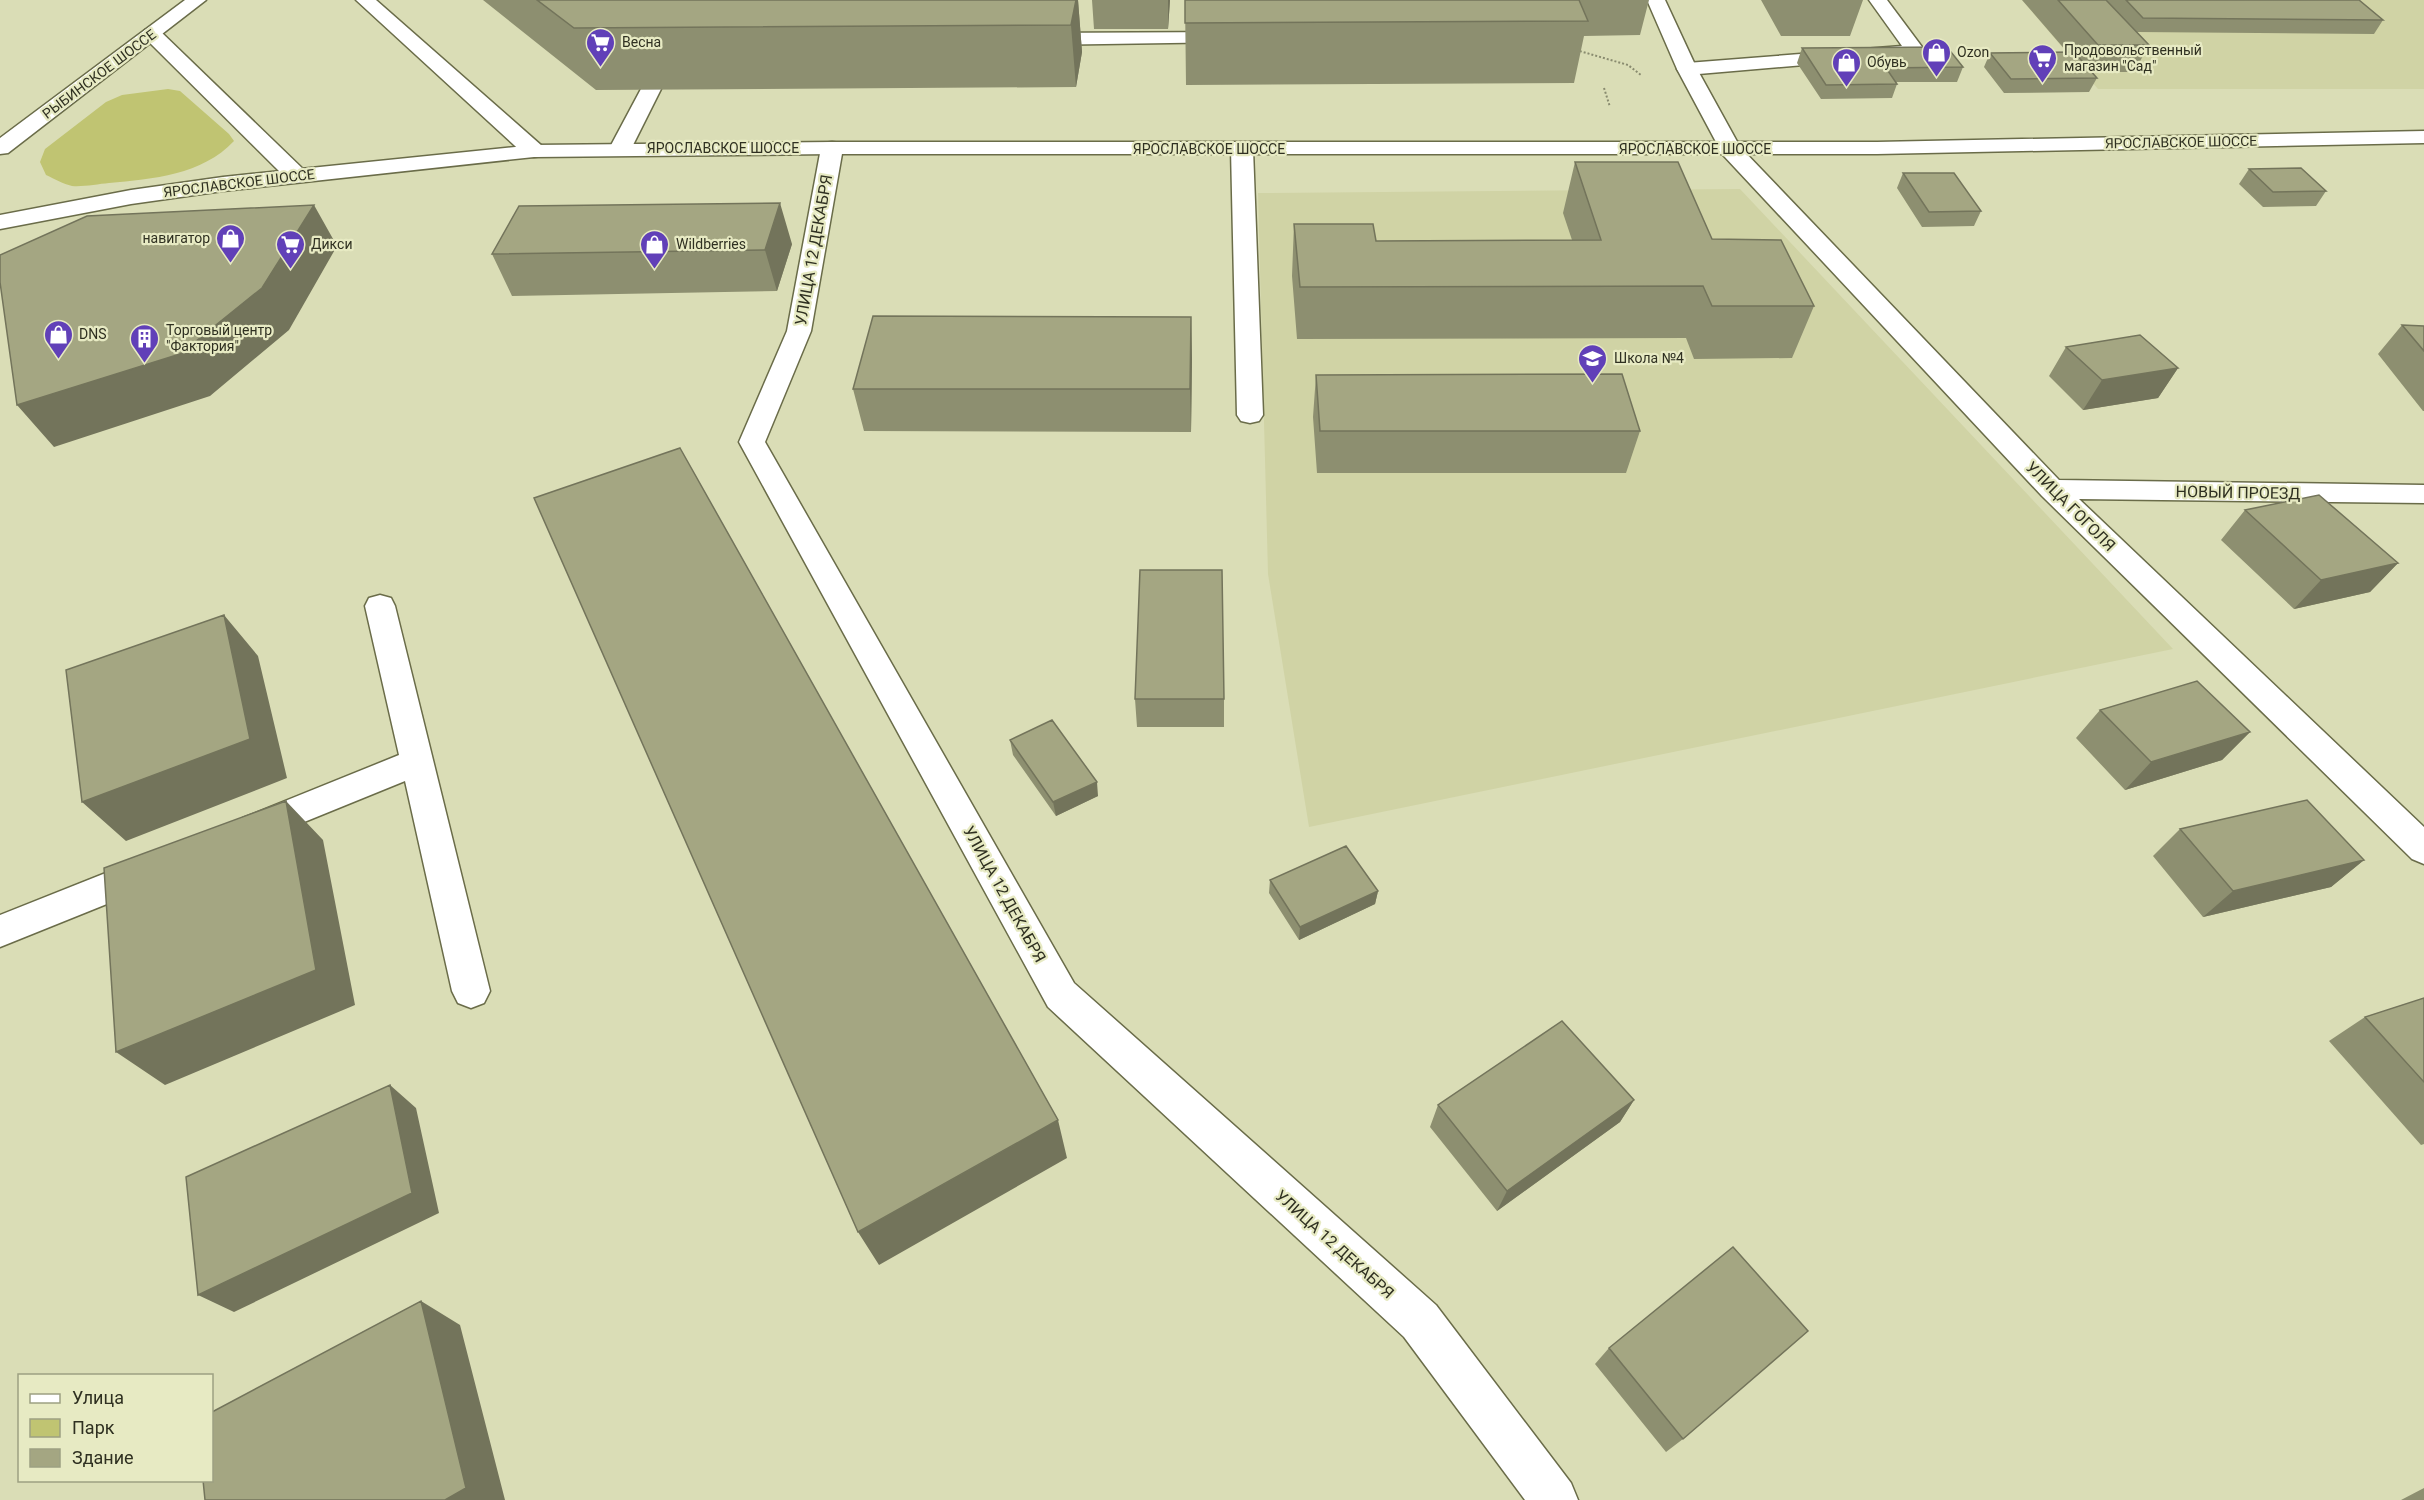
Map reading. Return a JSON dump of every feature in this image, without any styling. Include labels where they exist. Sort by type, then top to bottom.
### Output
[{"type":"main road","name":"РЫБИНСКОЕ ШОССЕ","points":[[0,148],[197,0]]},
{"type":"main road","points":[[365,0],[534,151]]},
{"type":"main road","name":"УЛИЦА ГОГОЛЯ","points":[[1656,0],[1687,69],[1731,150],[2052,489],[2424,849]]},
{"type":"main road","points":[[1687,69],[1915,51],[1878,0]]},
{"type":"main road","points":[[1030,33],[1247,38]]},
{"type":"main road","points":[[152,34],[296,175]]},
{"type":"main road","points":[[620,149],[651,89]]},
{"type":"main road","name":"ЯРОСЛАВСКОЕ ШОССЕ","points":[[0,222],[131,197],[296,175],[534,151],[832,148],[1731,150],[2424,137]]},
{"type":"main road","name":"УЛИЦА 12 ДЕКАБРЯ","points":[[832,148],[799,331],[752,442],[1061,995],[1420,1322],[1554,1500]]},
{"type":"main road","points":[[1242,149],[1250,415]]},
{"type":"main road","name":"НОВЫЙ ПРОЕЗД","points":[[2052,489],[2424,494]]},
{"type":"main road","points":[[380,606],[471,991]]},
{"type":"main road","points":[[231,838],[417,762]]},
{"type":"main road","points":[[0,931],[176,860]]},
{"type":"path","points":[[1575,50],[1628,65],[1644,77]]},
{"type":"shaded area","points":[[2022,0],[2424,0],[2424,89],[2098,89]]},
{"type":"shaded area","name":"Школа №4","points":[[1740,189],[2173,649],[1309,827],[1268,574],[1258,193]]},
{"type":"green space","points":[[168,89],[180,91],[234,141],[207,161],[192,168],[159,177],[72,186],[46,175],[40,162],[45,149],[106,102],[122,95]]},
{"type":"building","points":[[537,0],[1076,0],[1071,25],[574,28]]},
{"type":"building","points":[[1185,0],[1579,0],[1588,21],[1185,23]]},
{"type":"building","points":[[2058,0],[2106,0],[2149,45],[2098,45]]},
{"type":"building","points":[[2126,0],[2359,0],[2383,20],[2143,18]]},
{"type":"building","points":[[1947,47],[1963,67],[1886,68],[1897,84],[1826,85],[1802,48]]},
{"type":"building","points":[[2074,52],[2097,78],[2011,79],[1990,53]]},
{"type":"building","points":[[1575,162],[1678,162],[1712,239],[1781,240],[1814,306],[1712,306],[1703,286],[1300,287],[1294,224],[1373,224],[1376,241],[1601,240]]},
{"type":"building","points":[[2301,168],[2326,191],[2273,192],[2249,169]]},
{"type":"building","points":[[1903,173],[1954,173],[1981,211],[1929,212]]},
{"type":"building","points":[[780,203],[765,250],[492,254],[519,206]]},
{"type":"building","points":[[314,205],[262,288],[180,354],[17,405],[0,282],[0,255],[87,216]]},
{"type":"building","points":[[873,316],[1191,317],[1190,389],[853,389]]},
{"type":"building","points":[[2402,325],[2424,326],[2424,351]]},
{"type":"building","points":[[2140,335],[2178,368],[2102,380],[2066,347]]},
{"type":"building","points":[[1622,374],[1640,431],[1320,431],[1316,375]]},
{"type":"building","points":[[680,448],[1058,1120],[858,1232],[534,498]]},
{"type":"building","points":[[2319,495],[2398,563],[2321,580],[2245,510]]},
{"type":"building","points":[[1140,570],[1222,570],[1224,699],[1135,699]]},
{"type":"building","points":[[224,615],[250,739],[82,802],[66,670]]},
{"type":"building","points":[[2197,681],[2250,732],[2151,762],[2100,710]]},
{"type":"building","points":[[1052,720],[1097,782],[1053,802],[1010,740]]},
{"type":"building","points":[[2307,800],[2364,860],[2233,891],[2180,829]]},
{"type":"building","points":[[286,801],[316,970],[116,1052],[104,868]]},
{"type":"building","points":[[1346,846],[1378,891],[1300,927],[1270,880]]},
{"type":"building","points":[[2424,998],[2424,1082],[2365,1017]]},
{"type":"building","points":[[1562,1021],[1634,1100],[1507,1191],[1438,1105]]},
{"type":"building","points":[[390,1085],[412,1193],[198,1295],[186,1177]]},
{"type":"building","points":[[1733,1247],[1808,1331],[1683,1439],[1609,1348]]},
{"type":"building","points":[[421,1301],[466,1488],[445,1500],[205,1500],[203,1482],[213,1482],[213,1411]]},
{"type":"place","name":"Весна","points":[[601,68]]},
{"type":"place","name":"Ozon","points":[[1936,78]]},
{"type":"place","name":"Продовольственный магазин \"Сад\"","points":[[2043,84]]},
{"type":"place","name":"Обувь","points":[[1846,88]]},
{"type":"place","name":"навигатор","points":[[231,264]]},
{"type":"place","name":"Дикси","points":[[290,270]]},
{"type":"place","name":"Wildberries","points":[[655,270]]},
{"type":"place","name":"DNS","points":[[58,360]]},
{"type":"place","name":"Торговый центр \"Фактория\"","points":[[145,364]]},
{"type":"place","name":"Школа №4","points":[[1593,384]]}]
